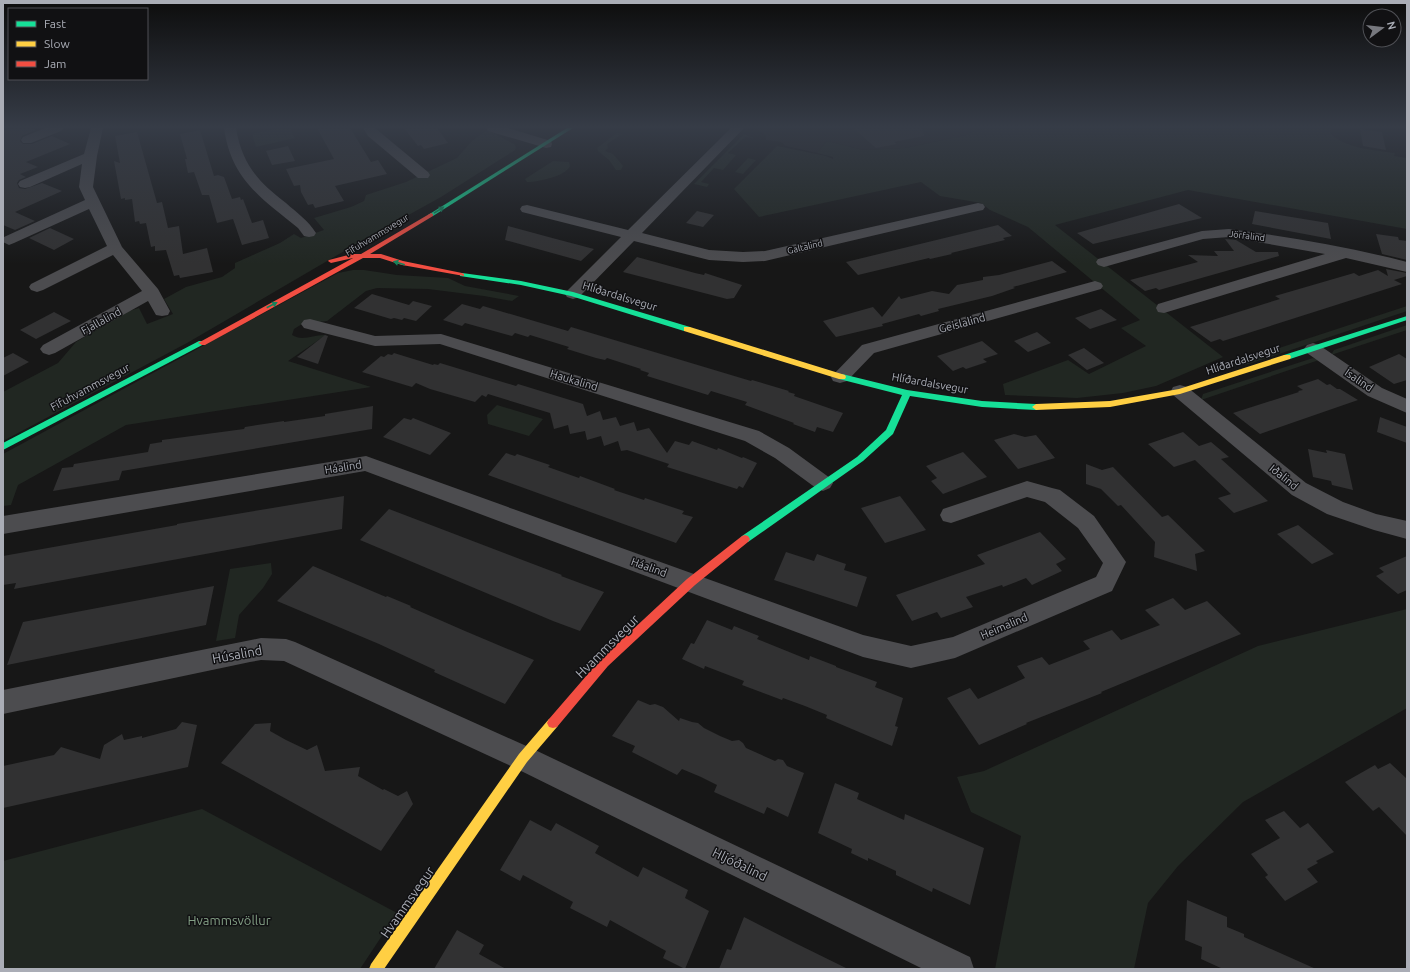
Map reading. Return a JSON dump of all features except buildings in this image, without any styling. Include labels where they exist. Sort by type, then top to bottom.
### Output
[{"type":"street","points":[[25,184],[50,173]]},
{"type":"street","points":[[88,173],[86,187],[115,248],[152,292],[162,311]]},
{"type":"street","points":[[246,173],[252,183],[304,225],[309,233]]},
{"type":"street","name":"Fífuhvammsvegur","points":[[363,256],[366,249],[373,242],[413,219],[422,209],[485,173]]},
{"type":"street","name":"Fífuhvammsvegur","points":[[3,447],[277,303],[363,256],[492,173]]},
{"type":"street","points":[[573,294],[693,173]]},
{"type":"street","points":[[9,240],[93,202]]},
{"type":"street","name":"Galtalind","points":[[527,209],[709,255],[737,257],[760,256],[978,207]]},
{"type":"street","name":"Jörfalind","points":[[1104,262],[1202,235],[1229,233],[1345,253],[1407,267]]},
{"type":"street","name":"Fífuhvammsvegur","points":[[328,263],[358,246]]},
{"type":"street","points":[[37,287],[115,248]]},
{"type":"street","name":"Jörfalind","points":[[1164,308],[1345,253]]},
{"type":"street","points":[[363,256],[364,261],[368,265]]},
{"type":"street","name":"Hlíðardalsvegur","points":[[328,263],[346,257],[381,256],[412,266],[451,274],[522,283],[573,294],[840,377],[907,393],[982,404],[1038,407],[1110,404],[1180,392],[1407,318]]},
{"type":"street","name":"Fífuhvammsvegur","points":[[188,349],[313,272]]},
{"type":"street","name":"Hlíðardalsvegur","points":[[399,272],[451,274]]},
{"type":"street","name":"Geislalind","points":[[840,377],[868,349],[1095,286]]},
{"type":"street","name":"Fjallalind","points":[[49,349],[152,292]]},
{"type":"street","name":"Haukalind","points":[[310,324],[375,341],[442,339],[752,436],[782,453],[823,483]]},
{"type":"street","name":"Ísalind","points":[[1313,349],[1375,392],[1407,407]]},
{"type":"street","name":"Iðalind","points":[[1180,392],[1299,489],[1335,508],[1374,522],[1407,530]]},
{"type":"street","name":"Hvammsvegur","points":[[376,969],[523,758],[604,663],[691,582],[759,528],[860,459],[890,432],[907,393]]},
{"type":"street","name":"Háalind","points":[[3,525],[366,463],[691,582]]},
{"type":"street","name":"Heimalind","points":[[691,582],[863,646],[910,657],[955,647],[1104,584],[1115,562],[1086,522],[1052,496],[1027,489],[951,515]]},
{"type":"street","name":"Húsalind","points":[[3,702],[250,650],[286,650],[523,758]]},
{"type":"street","name":"Hljóðalind","points":[[523,758],[958,969]]},
{"type":"green space","points":[[424,173],[478,173],[441,197],[358,243],[187,343],[3,441],[3,392],[58,363],[76,342],[129,311],[139,308],[147,324],[173,314],[164,299],[186,287],[222,277],[235,268],[235,263],[280,243],[294,234],[301,238],[324,230],[314,218],[351,207],[364,201],[366,195],[406,182]]},
{"type":"green space","points":[[534,173],[562,173],[538,181],[527,182],[525,179]]},
{"type":"green space","points":[[705,173],[709,173],[701,182],[709,184],[707,187],[694,184]]},
{"type":"green space","points":[[750,173],[1407,173],[1407,229],[1188,190],[1055,225],[1223,357],[1156,386],[1123,393],[1077,398],[1005,395],[1003,384],[1068,360],[1089,374],[1146,346],[1121,328],[1140,320],[1028,227],[990,210],[981,203],[940,196],[921,182],[759,217],[734,189]]},
{"type":"green space","points":[[353,270],[364,270],[397,275],[448,278],[465,286],[519,296],[512,301],[428,289],[377,288],[366,291],[327,321],[302,324],[294,329],[292,335],[300,338],[326,335],[288,361],[371,387],[126,425],[18,485],[11,505],[3,506],[3,454],[338,273]]},
{"type":"green space","points":[[1407,306],[1407,311],[1249,364],[1232,367],[1230,364]]},
{"type":"green space","points":[[1407,325],[1407,330],[1331,355],[1334,350]]},
{"type":"green space","points":[[1313,358],[1319,360],[1201,400],[1203,394]]},
{"type":"green space","points":[[497,405],[543,419],[529,436],[488,424],[487,415]]},
{"type":"green space","points":[[271,563],[272,574],[263,588],[239,615],[235,638],[216,641],[230,569]]},
{"type":"green space","points":[[1407,609],[1407,708],[1243,802],[1178,866],[1148,903],[1134,969],[995,969],[1021,836],[971,812],[957,777],[984,771],[1258,646]]},
{"type":"green space","name":"Hvammsvöllur","points":[[202,809],[397,913],[360,969],[3,969],[3,861]]},
{"type":"traffic: fast","points":[[431,215],[498,173]]},
{"type":"traffic: fast","points":[[462,275],[521,283],[573,294],[687,329]]},
{"type":"traffic: fast","points":[[1287,357],[1407,318]]},
{"type":"traffic: fast","points":[[3,447],[202,343]]},
{"type":"traffic: fast","points":[[842,377],[907,393],[982,404],[1036,407]]},
{"type":"traffic: fast","points":[[745,539],[860,459],[890,432],[907,393]]},
{"type":"traffic: slow","points":[[687,329],[842,377]]},
{"type":"traffic: slow","points":[[1036,407],[1110,404],[1180,391],[1287,357]]},
{"type":"traffic: slow","points":[[376,969],[523,758],[553,723]]},
{"type":"traffic: jam","points":[[202,343],[382,245],[431,215]]},
{"type":"traffic: jam","points":[[331,261],[352,256],[381,256],[402,263],[462,275]]},
{"type":"traffic: jam","points":[[553,723],[604,663],[691,582],[745,539]]}]
